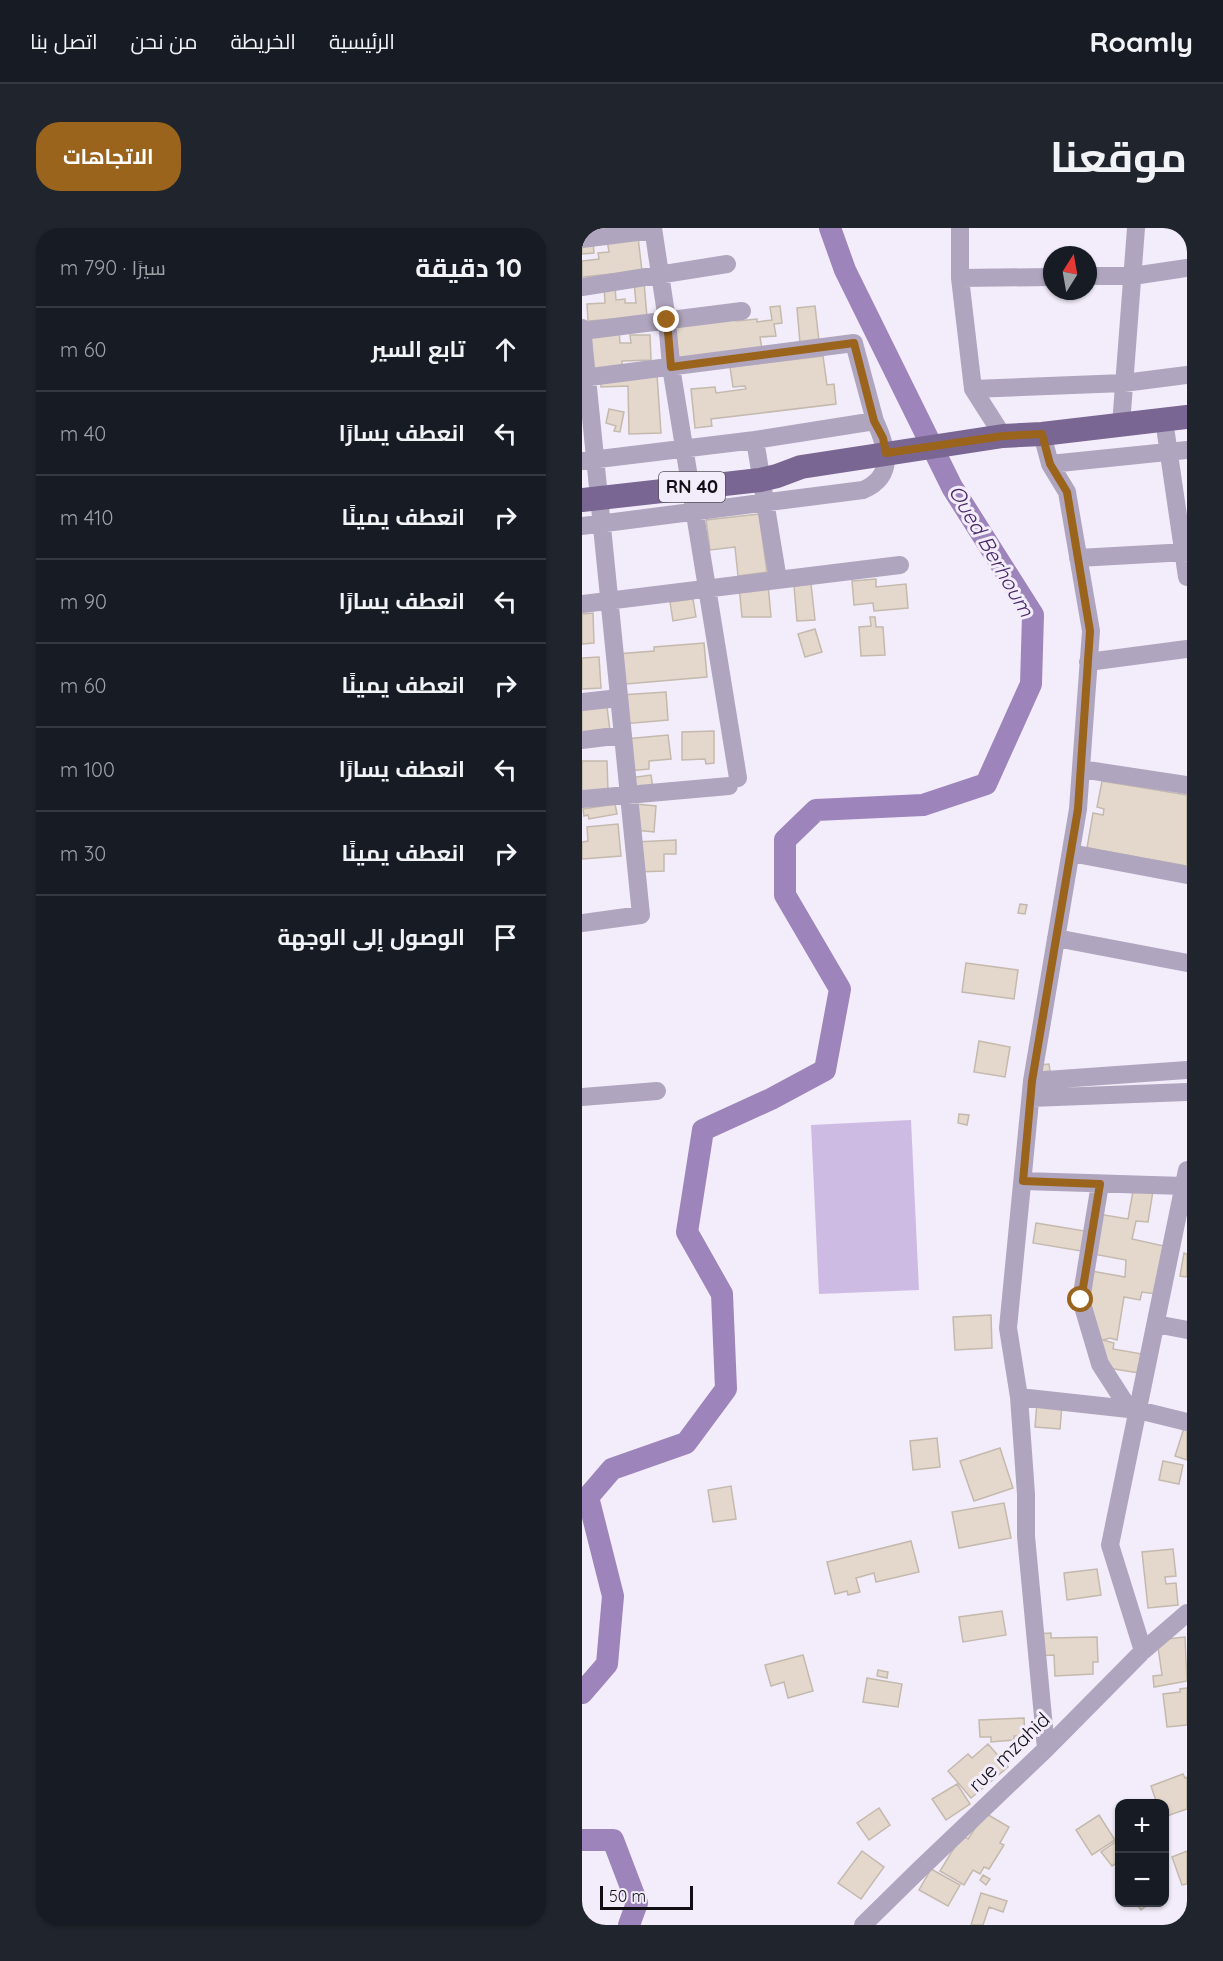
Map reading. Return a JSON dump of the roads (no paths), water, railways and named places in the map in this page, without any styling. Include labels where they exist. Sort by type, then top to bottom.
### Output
[{"type":"main road","name":"RN 40","points":[[590,492],[759,473],[1003,436],[1042,434],[1176,419]]},
{"type":"street","points":[[960,228],[960,278],[973,389],[1003,436]]},
{"type":"street","points":[[1121,426],[1136,228]]},
{"type":"street","points":[[582,239],[653,229],[667,320],[671,367],[707,589],[734,782],[582,799]]},
{"type":"street","points":[[582,287],[727,264]]},
{"type":"street","points":[[1097,276],[1133,276],[1187,268]]},
{"type":"street","points":[[960,278],[1043,277]]},
{"type":"street","points":[[582,923],[641,915],[601,524],[590,492],[582,330],[742,311]]},
{"type":"street","points":[[582,526],[863,490],[882,476],[895,451],[883,438],[874,421],[854,343],[584,378]]},
{"type":"street","points":[[973,389],[1125,383],[1187,375]]},
{"type":"street","points":[[1176,419],[1187,577]]},
{"type":"street","points":[[589,460],[755,440],[874,421]]},
{"type":"street","points":[[1046,1749],[1026,1536],[1026,1494],[1019,1397],[1008,1328],[1032,1089],[1078,809],[1081,769],[1090,631],[1067,492],[1074,430]]},
{"type":"street","points":[[1042,434],[1050,464],[1067,492]]},
{"type":"street","points":[[755,440],[778,580]]},
{"type":"street","points":[[1050,464],[1178,451]]},
{"type":"street","points":[[1078,558],[1186,552]]},
{"type":"street","points":[[582,604],[900,565]]},
{"type":"street","points":[[1088,662],[1187,649]]},
{"type":"street","points":[[582,702],[619,698]]},
{"type":"street","points":[[582,740],[622,735]]},
{"type":"street","points":[[1081,769],[1187,785]]},
{"type":"street","points":[[1071,854],[1187,874]]},
{"type":"street","points":[[1056,938],[1187,963]]},
{"type":"street","points":[[1032,1089],[1187,1070]]},
{"type":"street","points":[[1032,1089],[1187,1092]]},
{"type":"street","points":[[582,1097],[657,1091]]},
{"type":"street","points":[[1023,1181],[1100,1184],[1186,1177],[1179,1246],[1134,1410],[1110,1545],[1143,1650]]},
{"type":"street","points":[[1100,1184],[1081,1300],[1100,1364],[1134,1410]]},
{"type":"street","points":[[1156,1324],[1187,1330]]},
{"type":"street","points":[[1019,1397],[1134,1410],[1187,1422]]},
{"type":"street","name":"rue mzahid","points":[[863,1925],[1046,1749],[1143,1650],[1187,1613]]},
{"type":"waterway","name":"Oued Berhoum","points":[[582,1693],[607,1664],[613,1596],[588,1497],[612,1469],[686,1443],[726,1389],[722,1294],[687,1232],[703,1130],[771,1099],[825,1070],[840,989],[785,895],[785,840],[816,810],[923,805],[986,784],[1031,684],[1033,615],[952,487],[845,270],[830,228]]},
{"type":"waterway","name":"Oued Berhoum","points":[[582,1840],[613,1840],[637,1903],[629,1925]]}]
